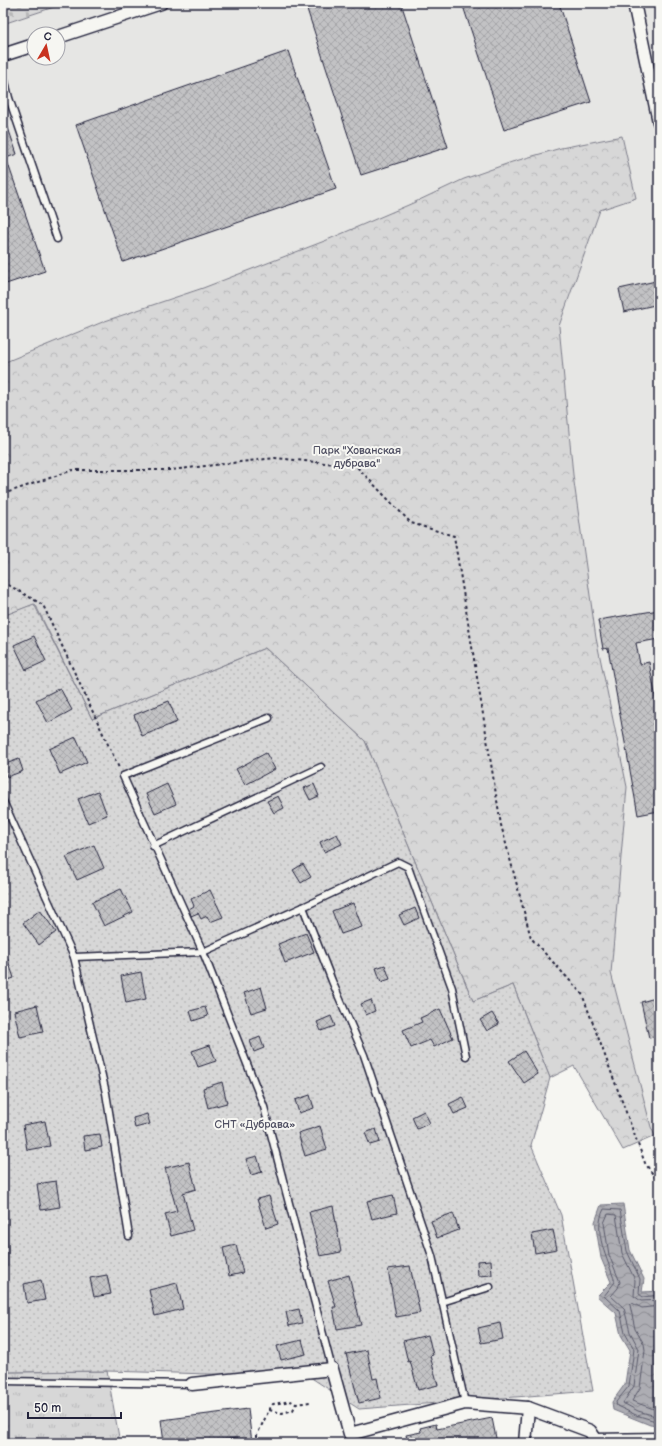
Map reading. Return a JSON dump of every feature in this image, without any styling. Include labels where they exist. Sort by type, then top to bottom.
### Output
[{"type":"street","points":[[66,34],[161,3]]},
{"type":"street","points":[[634,3],[659,122]]},
{"type":"street","points":[[3,55],[26,48]]},
{"type":"street","points":[[192,1384],[332,1369],[350,1434],[466,1403],[528,1408],[590,1431],[596,1442],[659,1438]]},
{"type":"street","points":[[525,1443],[528,1408]]},
{"type":"lane","points":[[3,73],[9,98],[57,239]]},
{"type":"lane","points":[[269,718],[123,776],[153,846],[203,952],[264,1107],[332,1369]]},
{"type":"lane","points":[[153,846],[321,767]]},
{"type":"lane","points":[[3,802],[74,957],[106,1093],[129,1236]]},
{"type":"lane","points":[[74,957],[203,952],[398,862],[408,867],[452,988],[466,1056]]},
{"type":"lane","points":[[303,907],[332,981],[364,1055],[432,1256],[466,1403]]},
{"type":"lane","points":[[442,1302],[490,1287]]},
{"type":"lane","points":[[3,1381],[192,1384]]},
{"type":"path","points":[[3,494],[72,470],[171,470],[275,458],[356,466],[411,523],[454,536],[501,825],[531,938],[582,994],[645,1163],[659,1183]]},
{"type":"path","points":[[3,569],[4,583],[43,605],[123,776]]},
{"type":"path","points":[[256,1443],[257,1435],[273,1404],[292,1401],[296,1404],[310,1402]]},
{"type":"path","points":[[269,1410],[282,1413],[293,1410],[296,1404]]},
{"type":"shaded area","points":[[66,3],[659,3],[659,1143],[651,1127],[611,973],[627,787],[596,638],[573,475],[559,326],[600,210],[636,198],[622,136],[561,148],[512,162],[464,179],[327,240],[203,288],[105,321],[3,363],[3,24]]},
{"type":"green space","points":[[3,3],[66,3],[3,24]]},
{"type":"green space","name":"Парк \"Хованская дубрава\"","points":[[622,136],[636,198],[600,210],[559,326],[573,475],[596,638],[627,787],[611,973],[651,1127],[655,1136],[623,1150],[574,1066],[550,1078],[513,985],[473,1001],[365,741],[265,648],[92,719],[35,604],[3,616],[3,363],[105,321],[203,288],[327,240],[464,179],[512,162],[561,148]]},
{"type":"green space","name":"СНТ «Дубрава»","points":[[34,604],[92,719],[265,648],[365,741],[473,1001],[513,985],[550,1078],[531,1145],[561,1215],[593,1391],[359,1409],[310,1377],[107,1371],[3,1372],[3,1267],[8,1266],[5,1136],[3,1130],[3,616]]},
{"type":"green space","points":[[3,1130],[5,1136],[8,1266],[3,1267]]},
{"type":"green space","points":[[107,1371],[120,1443],[3,1443],[3,1372]]},
{"type":"water","points":[[623,1204],[630,1250],[644,1279],[642,1292],[659,1291],[659,1426],[650,1425],[613,1410],[612,1402],[625,1384],[630,1350],[621,1335],[616,1313],[597,1296],[611,1282],[601,1258],[595,1222],[601,1205]]},
{"type":"building","points":[[305,3],[401,3],[448,147],[361,175]]},
{"type":"building","points":[[462,3],[559,3],[591,102],[504,130]]},
{"type":"building","points":[[288,51],[336,189],[123,262],[76,125]]},
{"type":"building","points":[[3,119],[5,119],[17,154],[6,158],[45,271],[3,285]]},
{"type":"building","points":[[656,281],[659,304],[624,312],[619,289]]},
{"type":"building","points":[[659,610],[659,639],[636,643],[640,664],[649,662],[656,699],[659,699],[659,811],[638,815],[608,648],[603,649],[598,620]]},
{"type":"building","points":[[34,636],[46,661],[26,670],[14,645]]},
{"type":"building","points":[[60,688],[72,710],[48,723],[36,700]]},
{"type":"building","points":[[169,701],[177,722],[142,736],[134,715]]},
{"type":"building","points":[[76,737],[87,762],[60,774],[49,749]]},
{"type":"building","points":[[266,753],[275,769],[245,785],[236,769]]},
{"type":"building","points":[[19,759],[23,771],[7,777],[3,765]]},
{"type":"building","points":[[167,784],[176,804],[155,813],[146,794]]},
{"type":"building","points":[[314,784],[319,796],[310,800],[304,788]]},
{"type":"building","points":[[98,791],[107,815],[88,823],[78,799]]},
{"type":"building","points":[[278,796],[284,808],[274,813],[267,801]]},
{"type":"building","points":[[337,834],[342,844],[324,852],[320,842]]},
{"type":"building","points":[[94,845],[104,868],[77,880],[66,857]]},
{"type":"building","points":[[303,864],[311,877],[301,883],[293,870]]},
{"type":"building","points":[[121,889],[133,912],[104,926],[92,902]]},
{"type":"building","points":[[210,890],[223,917],[210,922],[207,916],[201,919],[198,913],[191,916],[189,909],[194,906],[191,899]]},
{"type":"building","points":[[353,903],[362,927],[341,934],[332,911]]},
{"type":"building","points":[[415,908],[419,918],[404,925],[399,915]]},
{"type":"building","points":[[40,910],[56,932],[39,945],[23,923]]},
{"type":"building","points":[[306,933],[314,952],[285,963],[278,944]]},
{"type":"building","points":[[3,951],[5,951],[14,978],[3,982]]},
{"type":"building","points":[[385,965],[390,979],[381,982],[376,968]]},
{"type":"building","points":[[141,972],[146,999],[126,1003],[121,976]]},
{"type":"building","points":[[261,987],[267,1008],[251,1013],[244,993]]},
{"type":"building","points":[[659,997],[659,1036],[649,1038],[641,1002]]},
{"type":"building","points":[[371,1000],[375,1011],[366,1015],[361,1004]]},
{"type":"building","points":[[37,1005],[43,1032],[20,1037],[14,1011]]},
{"type":"building","points":[[205,1007],[208,1016],[193,1021],[190,1011]]},
{"type":"building","points":[[440,1009],[453,1038],[434,1047],[430,1040],[411,1048],[403,1030],[422,1022],[420,1018]]},
{"type":"building","points":[[492,1013],[499,1024],[487,1031],[480,1020]]},
{"type":"building","points":[[331,1016],[335,1026],[321,1031],[317,1022]]},
{"type":"building","points":[[260,1037],[264,1048],[254,1052],[250,1041]]},
{"type":"building","points":[[210,1045],[216,1061],[198,1067],[192,1051]]},
{"type":"building","points":[[524,1051],[538,1074],[524,1083],[509,1061]]},
{"type":"building","points":[[222,1082],[227,1103],[208,1108],[203,1088]]},
{"type":"building","points":[[310,1095],[314,1108],[299,1113],[295,1100]]},
{"type":"building","points":[[463,1097],[468,1108],[454,1114],[449,1104]]},
{"type":"building","points":[[424,1111],[430,1123],[417,1129],[412,1117]]},
{"type":"building","points":[[147,1114],[150,1124],[135,1128],[133,1118]]},
{"type":"building","points":[[45,1121],[50,1146],[27,1150],[23,1125]]},
{"type":"building","points":[[320,1126],[327,1149],[305,1156],[298,1133]]},
{"type":"building","points":[[376,1129],[380,1142],[370,1145],[365,1133]]},
{"type":"building","points":[[100,1134],[102,1147],[85,1150],[83,1136]]},
{"type":"building","points":[[257,1156],[262,1172],[251,1175],[246,1159]]},
{"type":"building","points":[[189,1162],[196,1189],[183,1193],[193,1230],[171,1236],[165,1214],[177,1211],[165,1168]]},
{"type":"building","points":[[56,1181],[60,1207],[41,1210],[37,1184]]},
{"type":"building","points":[[393,1195],[397,1213],[372,1219],[367,1201]]},
{"type":"building","points":[[269,1196],[278,1224],[266,1228],[257,1199]]},
{"type":"building","points":[[333,1206],[341,1252],[320,1256],[309,1212]]},
{"type":"building","points":[[453,1213],[459,1230],[437,1238],[431,1221]]},
{"type":"building","points":[[553,1230],[557,1249],[535,1253],[532,1234]]},
{"type":"building","points":[[236,1245],[243,1273],[229,1276],[223,1248]]},
{"type":"building","points":[[491,1260],[492,1275],[478,1276],[477,1261]]},
{"type":"building","points":[[410,1266],[420,1313],[396,1317],[388,1269]]},
{"type":"building","points":[[107,1275],[111,1294],[94,1297],[90,1278]]},
{"type":"building","points":[[349,1275],[361,1325],[337,1329],[333,1307],[336,1307],[328,1281]]},
{"type":"building","points":[[41,1280],[45,1300],[27,1303],[24,1284]]},
{"type":"building","points":[[177,1283],[183,1309],[155,1316],[149,1290]]},
{"type":"building","points":[[299,1309],[302,1323],[289,1326],[286,1312]]},
{"type":"building","points":[[500,1323],[503,1339],[481,1343],[478,1328]]},
{"type":"building","points":[[428,1335],[433,1355],[430,1356],[438,1385],[418,1390],[410,1361],[408,1362],[403,1341]]},
{"type":"building","points":[[302,1340],[306,1354],[281,1360],[277,1346]]},
{"type":"building","points":[[367,1350],[373,1379],[377,1378],[381,1398],[359,1403],[346,1354]]},
{"type":"building","points":[[248,1409],[252,1443],[238,1443],[237,1438],[194,1443],[164,1443],[161,1420]]},
{"type":"building","points":[[492,1418],[497,1443],[408,1443],[406,1435],[421,1432],[420,1428],[436,1424],[437,1429]]}]
